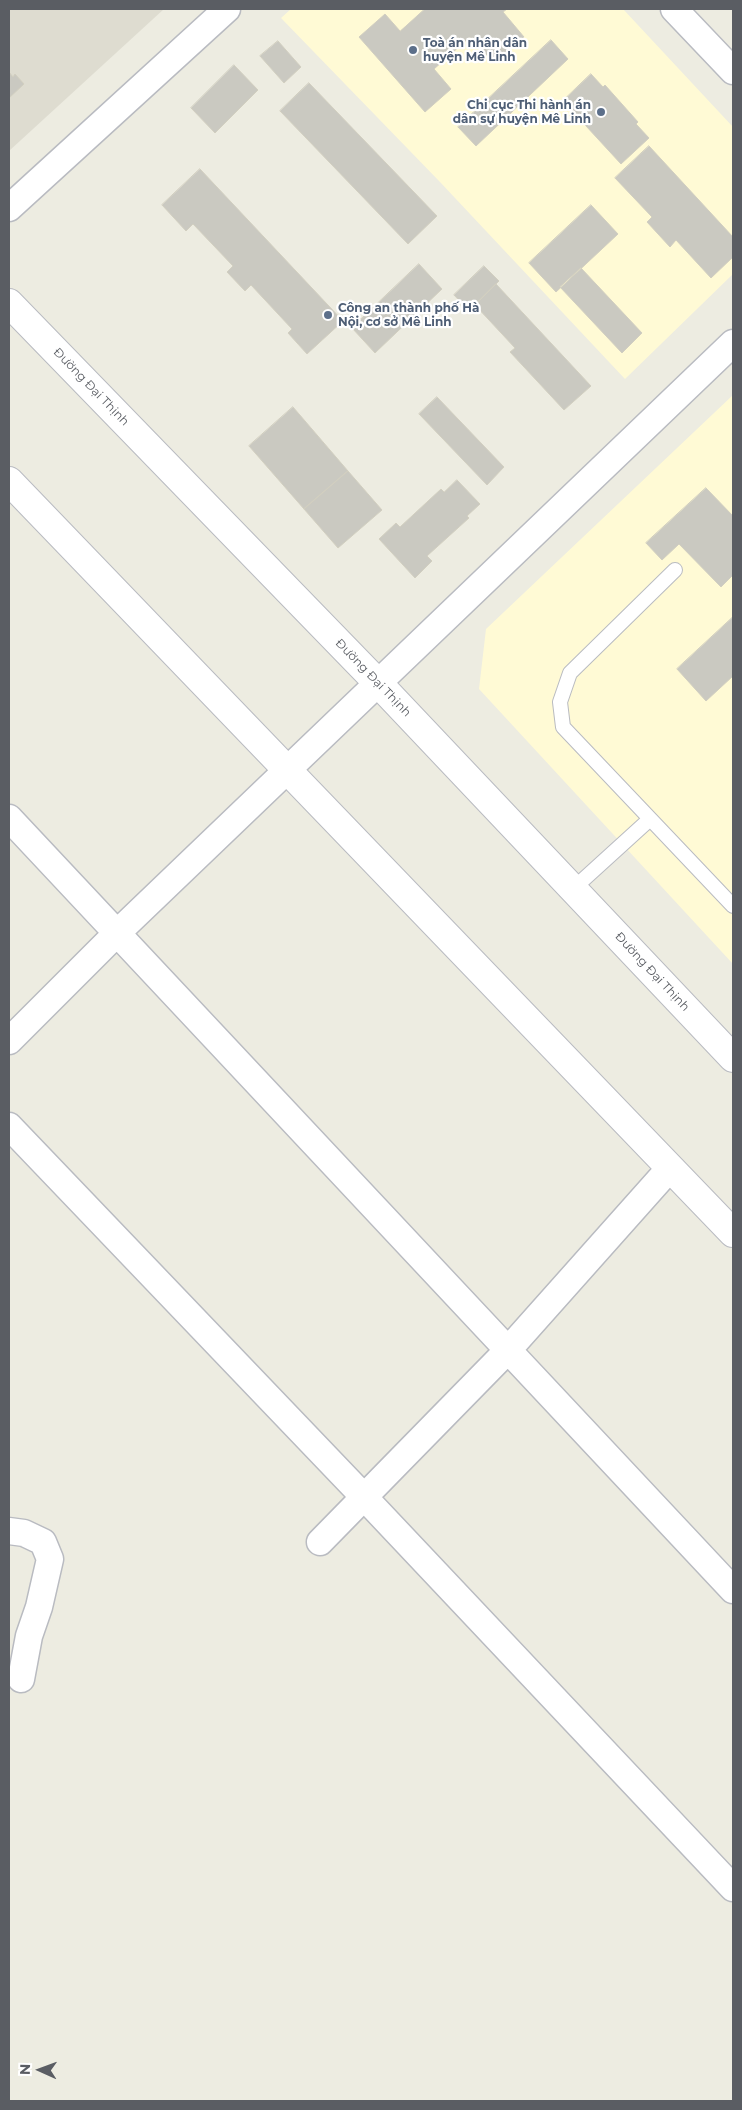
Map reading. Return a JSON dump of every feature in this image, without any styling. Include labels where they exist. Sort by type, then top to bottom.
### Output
[{"type":"street","points":[[9,208],[227,9]]},
{"type":"street","points":[[674,9],[733,71]]},
{"type":"street","name":"Đường Đại Thịnh","points":[[9,303],[378,683],[733,1058]]},
{"type":"street","points":[[9,1041],[116,934],[733,342]]},
{"type":"street","points":[[9,481],[733,1233]]},
{"type":"street","points":[[9,818],[733,1590]]},
{"type":"street","points":[[9,1126],[364,1497],[733,1888]]},
{"type":"street","points":[[320,1542],[508,1350],[670,1168]]},
{"type":"street","points":[[9,1531],[24,1533],[43,1542],[50,1559],[39,1607],[29,1636],[21,1678]]},
{"type":"lane","points":[[675,570],[570,673],[560,702],[563,727],[733,906]]},
{"type":"lane","points":[[573,889],[650,819]]},
{"type":"shaded area","points":[[9,9],[164,9],[9,151]]},
{"type":"shaded area","points":[[291,9],[623,9],[733,127],[733,274],[625,379],[440,182],[281,18]]},
{"type":"shaded area","points":[[733,395],[733,964],[479,689],[486,629]]},
{"type":"building","name":"Toà án nhân dân huyện Mê Linh","points":[[425,9],[507,9],[503,12],[524,37],[494,63],[470,37],[434,69],[451,89],[425,112],[359,37],[385,14],[400,31]]},
{"type":"building","points":[[551,40],[568,59],[476,146],[458,127]]},
{"type":"building","points":[[278,41],[301,67],[284,83],[260,56]]},
{"type":"building","points":[[234,65],[258,90],[215,133],[191,108]]},
{"type":"building","points":[[9,72],[13,77],[15,74],[24,84],[9,98]]},
{"type":"building","name":"Chi cục Thi hành án dân sự huyện Mê Linh","points":[[591,74],[603,87],[605,85],[638,122],[636,124],[649,138],[621,164],[563,101]]},
{"type":"building","points":[[309,83],[437,216],[408,244],[280,111]]},
{"type":"building","points":[[649,146],[733,237],[733,257],[711,278],[676,240],[670,247],[647,222],[652,217],[615,178]]},
{"type":"building","points":[[200,169],[343,321],[307,354],[288,333],[292,329],[251,285],[245,291],[227,272],[233,266],[193,224],[186,231],[162,205]]},
{"type":"building","points":[[591,205],[618,234],[556,292],[529,263]]},
{"type":"building","points":[[419,264],[442,289],[375,353],[352,328]]},
{"type":"building","points":[[484,266],[499,281],[469,311],[454,295]]},
{"type":"building","points":[[581,268],[642,333],[622,353],[560,287]]},
{"type":"building","points":[[496,284],[591,386],[564,410],[510,352],[515,348],[475,305]]},
{"type":"building","points":[[437,397],[504,467],[487,485],[419,414]]},
{"type":"building","points":[[293,407],[348,471],[304,509],[249,446]]},
{"type":"building","points":[[348,471],[382,510],[338,548],[304,509]]},
{"type":"building","points":[[457,480],[480,504],[467,516],[469,518],[427,556],[432,561],[415,578],[379,539],[396,523],[400,527],[441,489],[444,492]]},
{"type":"building","points":[[706,488],[733,516],[733,575],[721,587],[679,544],[662,560],[646,543]]},
{"type":"building","points":[[733,617],[733,676],[706,701],[677,669]]},
{"type":"place","name":"Toà án nhân dân huyện Mê Linh","points":[[413,50]]},
{"type":"place","name":"Chi cục Thi hành án dân sự huyện Mê Linh","points":[[601,112]]},
{"type":"place","name":"Công an thành phố Hà Nội, cơ sở Mê Linh","points":[[328,315]]}]
